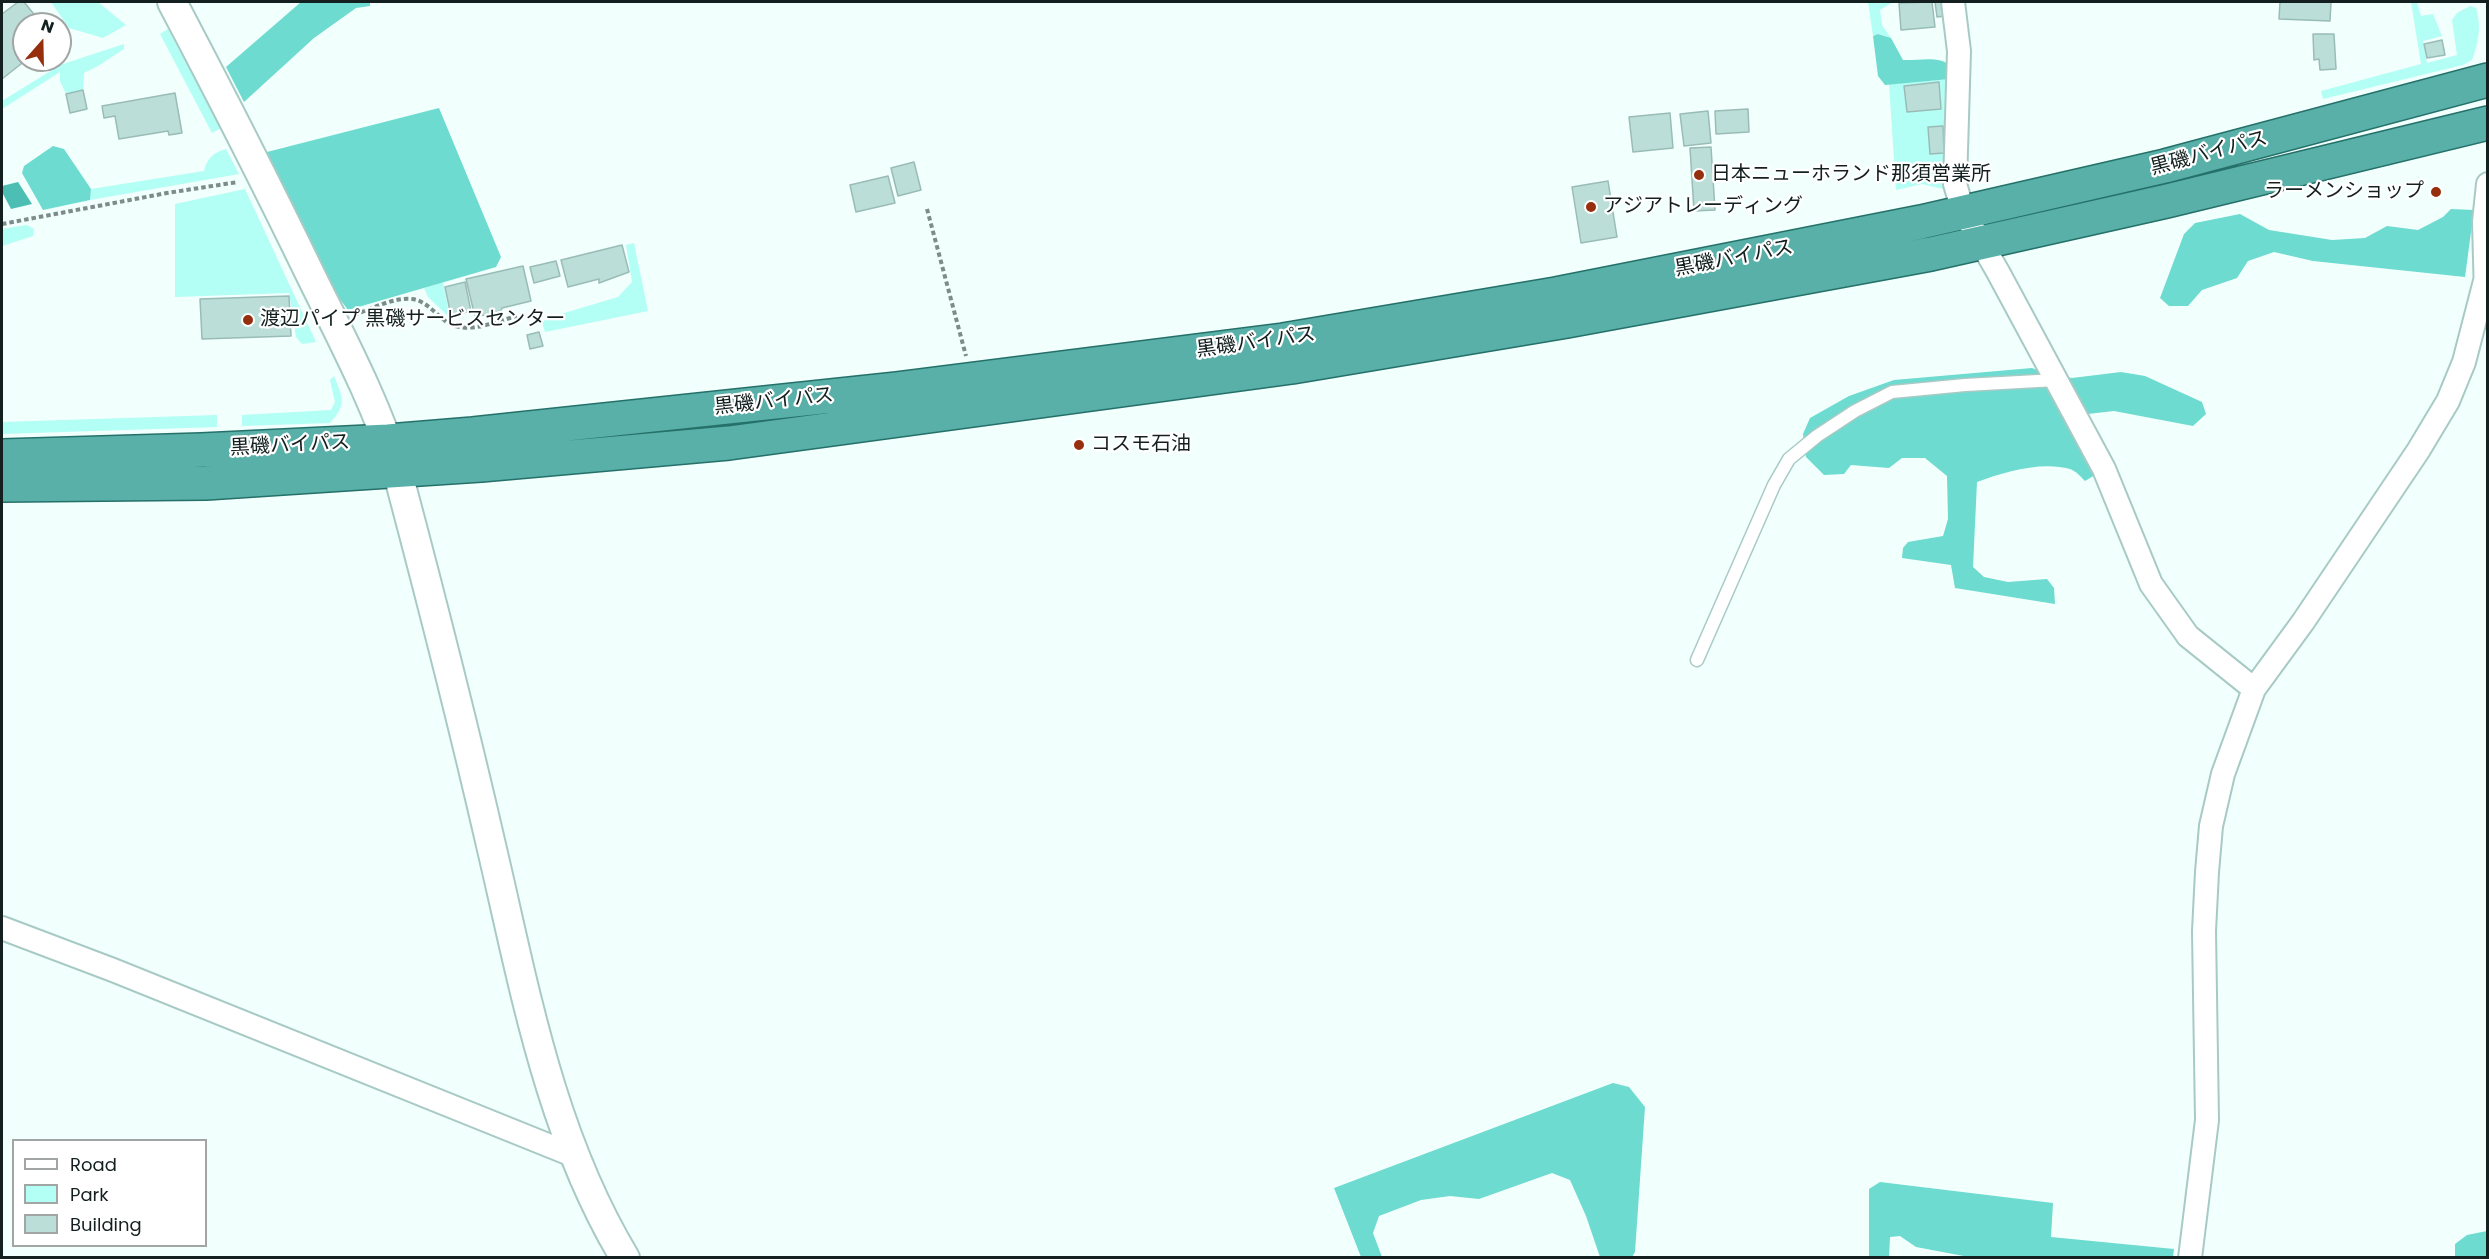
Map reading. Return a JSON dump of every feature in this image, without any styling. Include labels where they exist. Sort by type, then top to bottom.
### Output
[{"type":"highway","name":"黒磯バイパス","points":[[2,485],[206,483],[393,455],[496,431],[973,379],[1283,340],[1556,294],[1921,222],[2165,166],[2487,80]]},
{"type":"highway","name":"黒磯バイパス","points":[[2,456],[393,455],[481,465],[729,443],[1292,367],[1931,254],[2167,201],[2487,123]]},
{"type":"street","points":[[172,2],[334,322],[393,455],[470,752],[532,1024],[574,1156],[608,1229],[624,1257]]},
{"type":"street","points":[[1953,2],[1959,51],[1955,184],[1963,211],[2104,469],[2151,585],[2188,636],[2254,689]]},
{"type":"street","points":[[2487,184],[2484,222],[2487,307]]},
{"type":"street","points":[[2190,1257],[2207,1120],[2204,931],[2211,826],[2223,774],[2254,689],[2303,622],[2418,451],[2448,402],[2464,362],[2485,281]]},
{"type":"street","points":[[2,928],[574,1156]]},
{"type":"lane","points":[[1697,660],[1774,485],[1789,459],[1817,436],[1855,411],[1892,392],[2056,380]]},
{"type":"path","points":[[2,224],[263,178]]},
{"type":"path","points":[[927,209],[973,379]]},
{"type":"path","points":[[334,322],[403,299],[414,299],[426,304],[450,324],[458,327],[476,327],[517,316]]},
{"type":"green space","points":[[51,2],[98,2],[126,25],[103,38],[72,29],[72,12],[58,12]]},
{"type":"green space","points":[[1868,2],[1893,2],[1880,10],[1882,25],[1891,38],[1879,34],[1873,36]]},
{"type":"green space","points":[[2411,2],[2417,2],[2421,16],[2433,14],[2442,36],[2423,41],[2427,63],[2457,55],[2452,20],[2457,13],[2470,6],[2476,8],[2479,22],[2478,35],[2472,60],[2463,65],[2323,99],[2321,91],[2421,64]]},
{"type":"green space","points":[[168,29],[221,128],[212,133],[160,34]]},
{"type":"green space","points":[[124,44],[124,49],[84,73],[83,90],[66,94],[60,81],[60,72],[72,72],[72,61]]},
{"type":"green space","points":[[49,72],[60,72],[2,109],[2,101]]},
{"type":"green space","points":[[1950,79],[1947,190],[1922,184],[1896,190],[1889,84]],"holes":[[[1939,82],[1941,109],[1907,112],[1904,86]],[[1943,126],[1944,153],[1930,154],[1928,127]]]},
{"type":"green space","points":[[226,149],[239,174],[90,200],[91,189],[204,171],[211,157]]},
{"type":"green space","points":[[245,189],[316,342],[302,344],[296,337],[289,293],[175,297],[175,204]]},
{"type":"green space","points":[[27,225],[34,229],[33,236],[2,246],[2,229]]},
{"type":"green space","points":[[634,243],[648,311],[545,332],[542,322],[551,317],[618,297],[632,282],[626,245]]},
{"type":"green space","points":[[443,282],[449,313],[447,315],[428,297],[424,288]]},
{"type":"green space","points":[[334,376],[342,401],[339,411],[330,423],[242,426],[242,415],[331,410],[335,402],[330,380]]},
{"type":"green space","points":[[217,415],[217,427],[2,434],[2,422]]},
{"type":"shaded area","points":[[301,2],[370,2],[370,6],[356,8],[314,38],[244,102],[226,67]]},
{"type":"shaded area","points":[[1878,34],[1891,38],[1903,60],[1934,60],[1951,66],[1950,79],[1885,85],[1878,76],[1873,36]]},
{"type":"shaded area","points":[[439,108],[501,257],[496,267],[348,310],[336,294],[267,152]]},
{"type":"shaded area","points":[[53,146],[64,149],[91,189],[90,200],[43,210],[22,173],[24,166]]},
{"type":"shaded area","points":[[18,182],[32,204],[11,209],[2,192],[2,186]]},
{"type":"shaded area","points":[[2451,209],[2474,210],[2465,277],[2313,261],[2274,252],[2248,261],[2237,278],[2202,290],[2188,306],[2169,306],[2160,298],[2184,234],[2195,223],[2240,214],[2269,230],[2332,240],[2365,238],[2387,226],[2418,230],[2443,217]]},
{"type":"shaded area","points":[[2032,368],[2072,378],[2121,372],[2145,376],[2202,402],[2206,414],[2193,426],[2114,411],[2070,416],[2095,475],[2085,481],[2070,469],[2047,466],[2011,471],[1977,482],[1973,567],[1984,577],[2008,582],[2047,579],[2054,588],[2055,604],[1955,588],[1951,565],[1902,558],[1903,548],[1908,542],[1943,536],[1948,519],[1947,476],[1925,458],[1902,458],[1889,468],[1851,465],[1844,474],[1824,475],[1806,457],[1803,434],[1810,418],[1849,396],[1894,380]]},
{"type":"shaded area","points":[[1613,1083],[1629,1087],[1645,1107],[1635,1252],[1632,1257],[1600,1257],[1586,1216],[1570,1180],[1552,1173],[1479,1199],[1450,1196],[1421,1200],[1379,1216],[1373,1233],[1382,1257],[1361,1257],[1334,1188]]},
{"type":"shaded area","points":[[1880,1182],[2053,1203],[2051,1237],[2174,1249],[2173,1257],[1969,1257],[1916,1247],[1900,1236],[1890,1237],[1889,1257],[1869,1257],[1869,1189]]},
{"type":"shaded area","points":[[2487,1231],[2487,1257],[2455,1257],[2455,1244],[2467,1235]]},
{"type":"building","points":[[18,2],[24,2],[32,12],[12,12],[12,71],[2,79],[2,14]]},
{"type":"building","points":[[1932,2],[1935,27],[1901,30],[1899,3]]},
{"type":"building","points":[[1935,2],[1944,2],[1945,16],[1937,17]]},
{"type":"building","points":[[2280,2],[2331,2],[2330,21],[2279,19]]},
{"type":"building","points":[[2313,34],[2334,34],[2336,69],[2320,70],[2319,59],[2314,60]]},
{"type":"building","points":[[2442,40],[2445,55],[2427,58],[2424,44]]},
{"type":"building","points":[[1939,82],[1941,109],[1907,112],[1904,86]]},
{"type":"building","points":[[83,90],[87,109],[70,113],[66,94]]},
{"type":"building","points":[[175,93],[182,133],[169,135],[168,131],[119,139],[115,116],[104,118],[102,106]]},
{"type":"building","points":[[1748,109],[1749,132],[1716,134],[1715,111]]},
{"type":"building","points":[[1708,111],[1711,143],[1684,146],[1680,114]]},
{"type":"building","points":[[1670,113],[1673,148],[1633,152],[1629,117]]},
{"type":"building","points":[[1943,126],[1944,153],[1930,154],[1928,127]]},
{"type":"building","points":[[1711,147],[1715,210],[1694,211],[1690,148]]},
{"type":"building","points":[[914,162],[921,190],[898,196],[891,168]]},
{"type":"building","points":[[888,176],[895,203],[856,212],[850,185]]},
{"type":"building","points":[[1608,181],[1617,237],[1581,243],[1572,187]]},
{"type":"building","points":[[622,245],[629,272],[599,283],[599,279],[568,287],[561,260]]},
{"type":"building","points":[[556,261],[560,276],[534,283],[530,267]]},
{"type":"building","points":[[523,266],[531,301],[475,317],[466,279]]},
{"type":"building","points":[[465,282],[471,311],[451,316],[445,287]]},
{"type":"building","points":[[289,296],[291,336],[202,339],[200,299]]},
{"type":"building","points":[[539,332],[543,346],[530,349],[527,335]]},
{"type":"place","name":"日本ニューホランド那須営業所","points":[[1699,175]]},
{"type":"place","name":"ラーメンショップ","points":[[2436,192]]},
{"type":"place","name":"アジアトレーディング","points":[[1591,207]]},
{"type":"place","name":"渡辺パイプ 黒磯サービスセンター","points":[[248,320]]},
{"type":"place","name":"コスモ石油","points":[[1079,445]]}]
